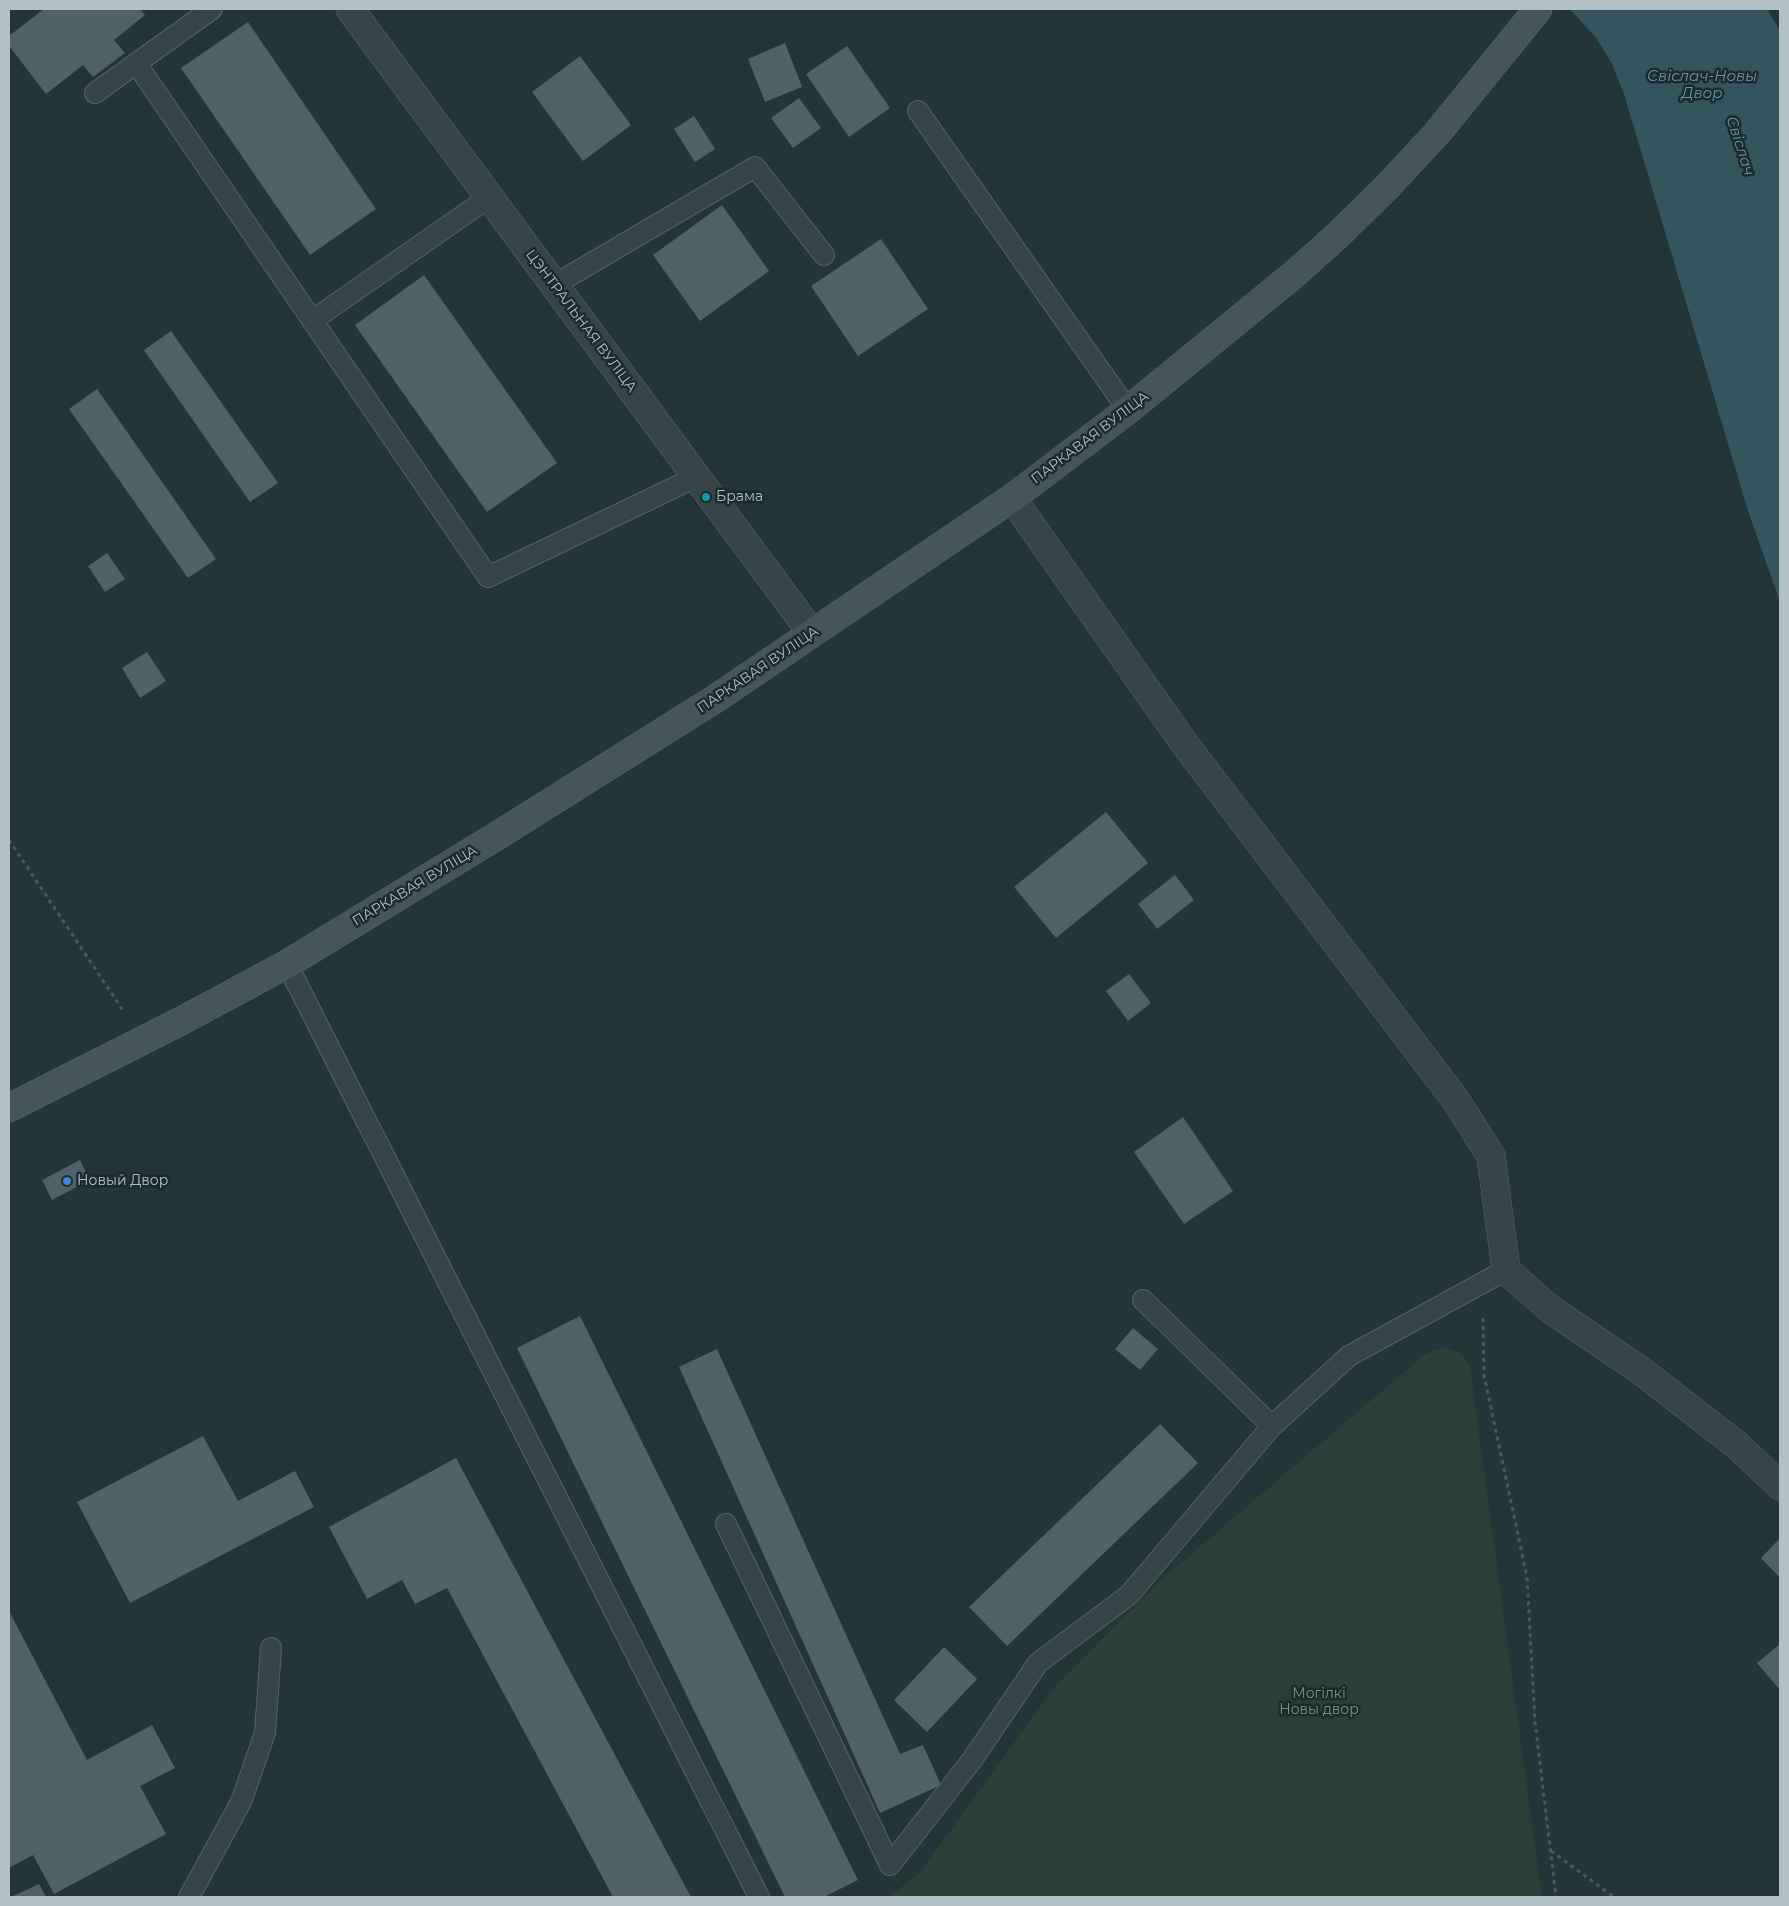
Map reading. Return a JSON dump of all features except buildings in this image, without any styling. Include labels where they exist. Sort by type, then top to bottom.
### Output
[{"type":"main road","name":"ПАРКАВАЯ ВУЛІЦА","points":[[9,1108],[144,1041],[287,964],[716,699],[1012,498],[1128,410],[1292,276],[1388,186],[1438,132],[1538,9]]},
{"type":"street","name":"ЦЭНТРАЛЬНАЯ ВУЛІЦА","points":[[350,9],[488,198],[812,633]]},
{"type":"street","points":[[1012,498],[1184,743],[1455,1099],[1491,1156],[1506,1270],[1550,1310],[1640,1370],[1738,1446],[1780,1486]]},
{"type":"lane","points":[[95,93],[212,9]]},
{"type":"lane","points":[[136,63],[488,577],[696,477]]},
{"type":"lane","points":[[918,111],[1128,410]]},
{"type":"lane","points":[[554,285],[756,167],[824,255]]},
{"type":"lane","points":[[312,320],[488,198]]},
{"type":"lane","points":[[287,964],[759,1897]]},
{"type":"lane","points":[[726,1524],[890,1865],[972,1760],[1038,1663],[1129,1595],[1272,1426],[1350,1356],[1506,1270]]},
{"type":"lane","points":[[1142,1300],[1272,1426]]},
{"type":"lane","points":[[188,1897],[241,1802],[265,1733],[271,1648]]},
{"type":"path","points":[[9,840],[144,1041]]},
{"type":"path","points":[[1506,1270],[1483,1319],[1484,1375],[1527,1576],[1534,1722],[1556,1897]]},
{"type":"path","points":[[1551,1851],[1614,1897]]},
{"type":"green space","name":"Могілкі Новы двор","points":[[1446,1347],[1463,1354],[1470,1367],[1542,1897],[889,1897],[921,1871],[1055,1686],[1161,1580],[1425,1354]]},
{"type":"water","name":"Свіслач-Новы Двор","points":[[1570,9],[1767,9],[1780,31],[1780,602],[1748,511],[1624,94],[1612,64],[1597,39]]},
{"type":"place","name":"Брама","points":[[706,497]]},
{"type":"place","name":"Новый Двор","points":[[67,1181]]},
{"type":"water label","name":"Свіслач","points":[[1740,146]]}]
